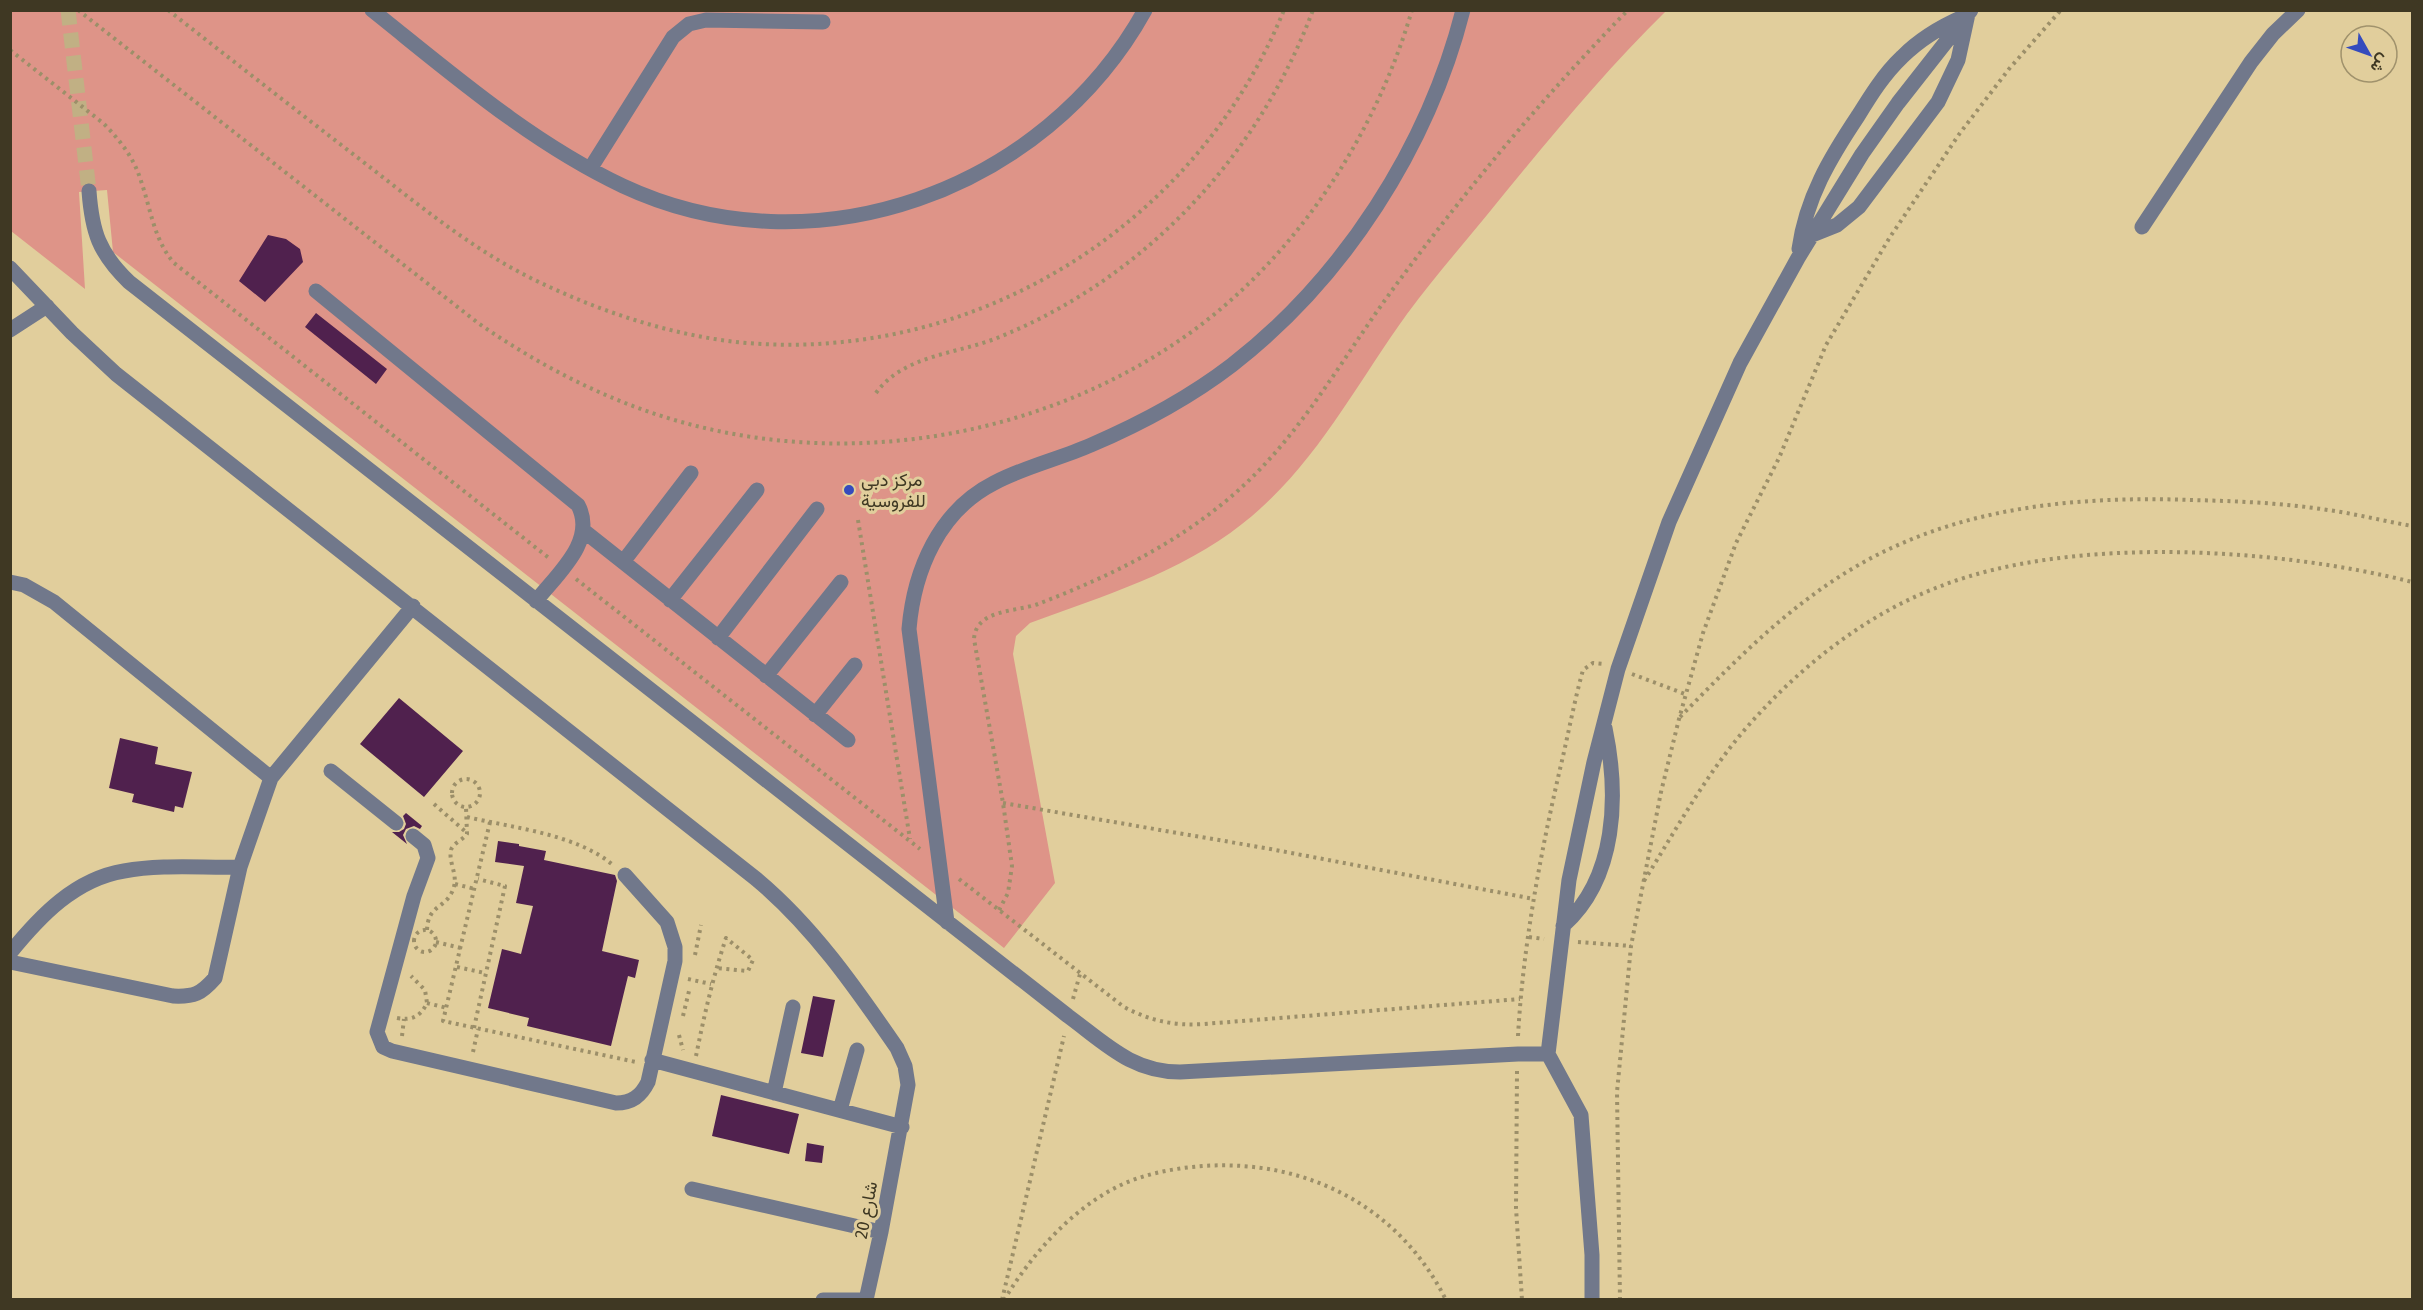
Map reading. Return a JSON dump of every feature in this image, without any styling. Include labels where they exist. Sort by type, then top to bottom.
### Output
[{"type":"street","points":[[372,10],[508,115],[590,169],[655,198],[686,208],[739,218],[797,221],[829,219],[897,206],[968,179],[1019,150],[1071,107],[1103,74],[1125,44],[1144,10]]},
{"type":"street","points":[[947,922],[909,629],[917,583],[936,536],[956,511],[980,491],[1009,477],[1094,444],[1161,411],[1231,365],[1282,321],[1305,297],[1353,238],[1401,165],[1436,92],[1463,10]]},
{"type":"street","points":[[2142,227],[2251,62],[2273,34],[2298,10]]},
{"type":"street","points":[[1812,235],[1837,225],[1859,207],[1938,102],[1958,60],[1970,12]]},
{"type":"street","points":[[1592,1299],[1592,1255],[1581,1115],[1548,1054],[1563,926],[1580,821],[1604,723],[1644,591],[1669,522],[1740,363],[1798,258],[1862,154],[1898,103],[1970,12]]},
{"type":"street","points":[[1798,258],[1806,213],[1822,172],[1876,88],[1901,57],[1916,44],[1941,27],[1970,12]]},
{"type":"street","points":[[590,169],[673,37],[688,24],[706,20],[823,22]]},
{"type":"street","points":[[89,192],[92,224],[100,246],[112,266],[129,282],[947,922],[1129,1060],[1145,1068],[1163,1072],[1548,1054]]},
{"type":"street","name":"شارع 20","points":[[10,268],[79,340],[116,374],[755,878],[795,914],[817,939],[897,1048],[908,1085],[902,1127],[866,1299]]},
{"type":"street","points":[[316,291],[572,499],[582,513],[584,531],[577,549],[536,600]]},
{"type":"street","points":[[10,330],[47,306]]},
{"type":"street","points":[[623,562],[691,473]]},
{"type":"street","points":[[670,600],[757,490]]},
{"type":"street","points":[[718,638],[816,509]]},
{"type":"street","points":[[584,531],[848,741]]},
{"type":"street","points":[[10,582],[24,585],[54,602],[271,778]]},
{"type":"street","points":[[766,676],[841,582]]},
{"type":"street","points":[[10,962],[173,996],[189,997],[204,990],[214,978],[240,867],[271,778],[413,606]]},
{"type":"street","points":[[816,715],[855,665]]},
{"type":"street","points":[[1563,926],[1583,905],[1599,878],[1603,864],[1612,787],[1604,723]]},
{"type":"street","points":[[331,771],[396,823]]},
{"type":"street","points":[[413,836],[424,845],[428,858],[414,896],[382,1015],[377,1037],[382,1047],[616,1103],[624,1103],[639,1096],[648,1082],[675,961],[675,947],[667,922],[625,875]]},
{"type":"street","points":[[10,953],[43,915],[80,887],[101,878],[123,871],[147,868],[240,867]]},
{"type":"street","points":[[774,1093],[793,1007]]},
{"type":"street","points":[[840,1110],[857,1050]]},
{"type":"street","points":[[652,1063],[692,1071],[902,1127]]},
{"type":"street","points":[[692,1189],[881,1232]]},
{"type":"street","points":[[823,1299],[866,1299]]},
{"type":"path","points":[[78,10],[478,323],[549,369],[626,404],[710,429],[797,442],[836,444],[876,443],[945,434],[1033,412],[1108,382],[1179,341],[1243,287],[1272,257],[1325,192],[1370,117],[1389,76],[1412,10]]},
{"type":"path","points":[[876,393],[886,380],[910,365],[997,338],[1058,308],[1116,271],[1172,226],[1221,174],[1266,111],[1286,75],[1313,10]]},
{"type":"path","points":[[999,910],[1008,893],[1012,875],[1004,803],[974,639],[978,624],[991,615],[1032,606],[1131,564],[1195,525],[1248,482],[1311,411],[1369,322],[1483,173],[1543,102],[1628,10]]},
{"type":"path","points":[[1620,1299],[1617,1092],[1628,977],[1642,885],[1679,718],[1703,633],[1732,554],[1779,458],[1826,345],[1890,237],[1960,133],[2009,69],[2061,10]]},
{"type":"path","points":[[1679,718],[1748,648],[1803,601],[1833,580],[1882,552],[1954,523],[1998,512],[2054,503],[2174,499],[2327,510],[2412,526]]},
{"type":"path","points":[[858,520],[910,841]]},
{"type":"path","points":[[1642,885],[1709,776],[1756,717],[1807,668],[1859,629],[1885,612],[1940,586],[1973,574],[2040,560],[2157,553],[2226,555],[2303,562],[2353,569],[2412,582]]},
{"type":"path","points":[[465,778],[472,780],[480,789],[477,801],[466,807],[455,802],[452,797],[454,784],[465,778]]},
{"type":"path","points":[[1004,803],[1265,848],[1534,899]]},
{"type":"path","points":[[434,804],[467,834]]},
{"type":"path","points":[[427,930],[430,914],[450,897],[455,884],[452,850],[467,834],[466,807]]},
{"type":"path","points":[[467,817],[576,843],[600,855],[625,875]]},
{"type":"path","points":[[490,822],[444,1021],[652,1063]]},
{"type":"path","points":[[469,1069],[485,973],[505,886],[478,879]]},
{"type":"path","points":[[455,884],[475,889]]},
{"type":"path","points":[[694,958],[701,925]]},
{"type":"path","points":[[427,930],[435,937],[436,942]]},
{"type":"path","points":[[418,950],[415,945],[416,934],[427,930]]},
{"type":"path","points":[[692,1071],[711,984],[716,968],[726,938],[753,960],[748,971],[716,968]]},
{"type":"path","points":[[436,942],[461,948]]},
{"type":"path","points":[[418,950],[429,951],[436,942]]},
{"type":"path","points":[[415,958],[418,950]]},
{"type":"path","points":[[457,967],[485,973]]},
{"type":"path","points":[[690,979],[692,969]]},
{"type":"path","points":[[382,1015],[404,1019],[420,1014],[427,1003],[425,990],[414,980],[411,971]]},
{"type":"path","points":[[1003,1299],[1068,1016],[1080,974]]},
{"type":"path","points":[[679,977],[711,984]]},
{"type":"path","points":[[427,1003],[447,1008]]},
{"type":"path","points":[[1003,1299],[1030,1261],[1047,1242],[1074,1217],[1103,1196],[1145,1177],[1192,1167],[1215,1165],[1274,1169],[1303,1176],[1346,1195],[1387,1222],[1406,1240],[1422,1259],[1446,1299]]},
{"type":"shaded area","name":"مركز دبي للفروسية","points":[[10,11],[1666,11],[1574,111],[1436,276],[1407,314],[1312,452],[1268,502],[1218,541],[1167,570],[1113,593],[1030,623],[1016,636],[1013,654],[1055,883],[1004,948],[113,252],[107,190],[79,192],[85,289],[11,231]]},
{"type":"building","points":[[268,235],[286,239],[300,249],[303,262],[265,302],[239,281]]},
{"type":"building","points":[[316,313],[387,369],[376,384],[305,327]]},
{"type":"building","points":[[399,698],[463,751],[424,797],[360,744]]},
{"type":"building","points":[[120,738],[158,747],[155,764],[192,772],[183,808],[175,806],[174,812],[132,802],[134,794],[109,788]]},
{"type":"building","points":[[406,813],[422,826],[420,829],[414,826],[406,829],[403,835],[407,844],[392,832],[404,829],[406,824],[403,816]]},
{"type":"building","points":[[498,841],[546,851],[544,860],[615,875],[617,881],[602,951],[639,960],[635,978],[628,976],[611,1046],[527,1026],[529,1018],[488,1008],[502,949],[521,954],[533,906],[516,903],[524,866],[495,862]]},
{"type":"building","points":[[813,996],[835,1000],[823,1057],[801,1053]]},
{"type":"building","points":[[721,1095],[799,1114],[789,1154],[712,1136]]},
{"type":"building","points":[[807,1143],[824,1146],[822,1163],[805,1161]]},
{"type":"tunnel","points":[[68,10],[89,191]]},
{"type":"place","name":"مركز دبي للفروسية","points":[[849,490]]}]
